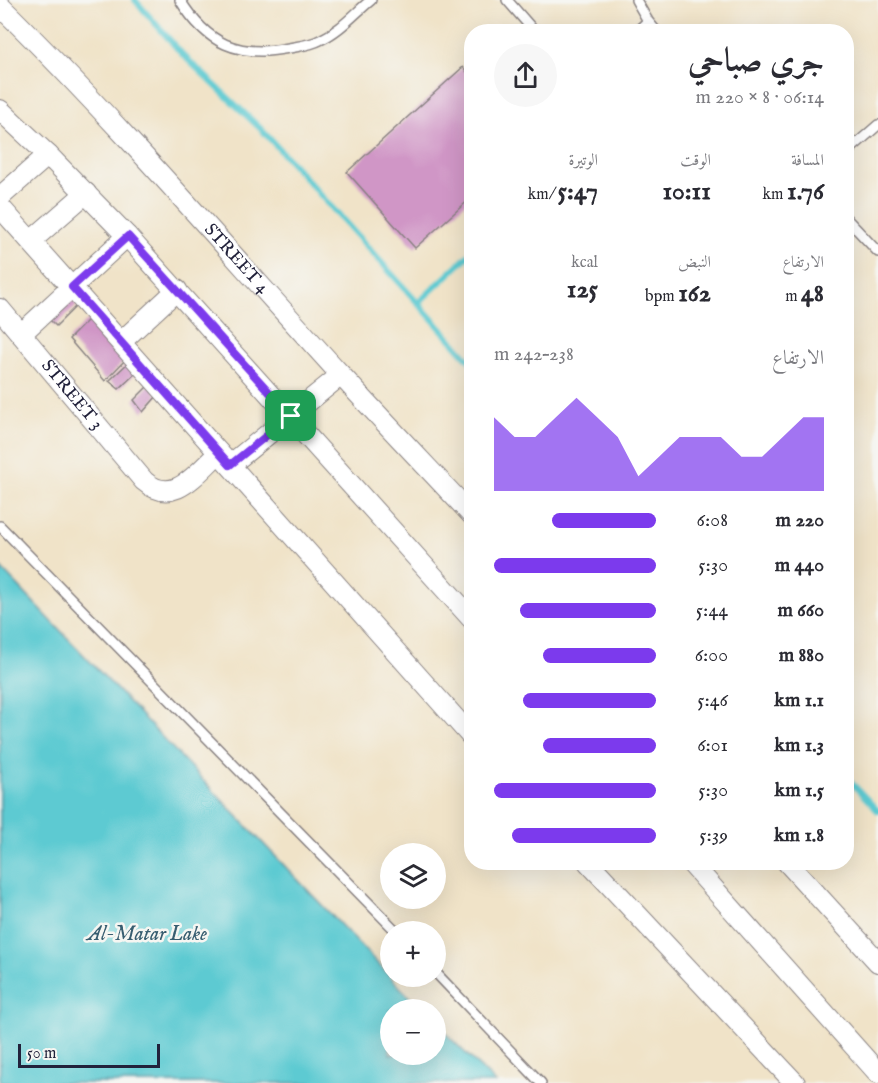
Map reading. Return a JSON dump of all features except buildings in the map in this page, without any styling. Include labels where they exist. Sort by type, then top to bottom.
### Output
[{"type":"street","name":"STREET 4","points":[[0,6],[42,47],[127,138],[341,375],[464,507]]},
{"type":"street","points":[[0,110],[128,236],[464,610]]},
{"type":"street","points":[[0,197],[48,155]]},
{"type":"street","points":[[31,241],[86,194]]},
{"type":"street","points":[[0,207],[464,727]]},
{"type":"street","points":[[21,334],[128,236]]},
{"type":"street","points":[[121,342],[177,290]]},
{"type":"street","name":"STREET 3","points":[[0,309],[152,488],[160,491],[178,489],[225,459]]},
{"type":"street","points":[[225,459],[291,416],[341,375]]},
{"type":"street","points":[[595,870],[795,1083]]},
{"type":"street","points":[[697,870],[878,1073]]},
{"type":"street","points":[[794,870],[878,962]]},
{"type":"lane","points":[[180,0],[192,19],[210,36],[232,47],[257,52],[319,42],[340,28],[370,0]]},
{"type":"lane","points":[[507,0],[528,24]]},
{"type":"lane","points":[[636,0],[650,24]]},
{"type":"lane","points":[[645,24],[648,21]]},
{"type":"lane","points":[[854,146],[878,125]]},
{"type":"lane","points":[[854,226],[878,252]]},
{"type":"lane","points":[[0,526],[386,921]]},
{"type":"lane","points":[[446,984],[541,1083]]},
{"type":"water","name":"Al-Matar Lake","points":[[0,567],[380,966],[380,987],[400,987],[411,999],[380,999],[380,1065],[446,1065],[446,1034],[496,1083],[0,1083]]},
{"type":"waterway","points":[[135,0],[182,54],[261,129],[464,354]]},
{"type":"waterway","points":[[418,303],[464,260]]},
{"type":"waterway","points":[[854,786],[878,811]]},
{"type":"route","points":[[128,236],[291,416],[230,465],[72,287],[128,236]]}]
